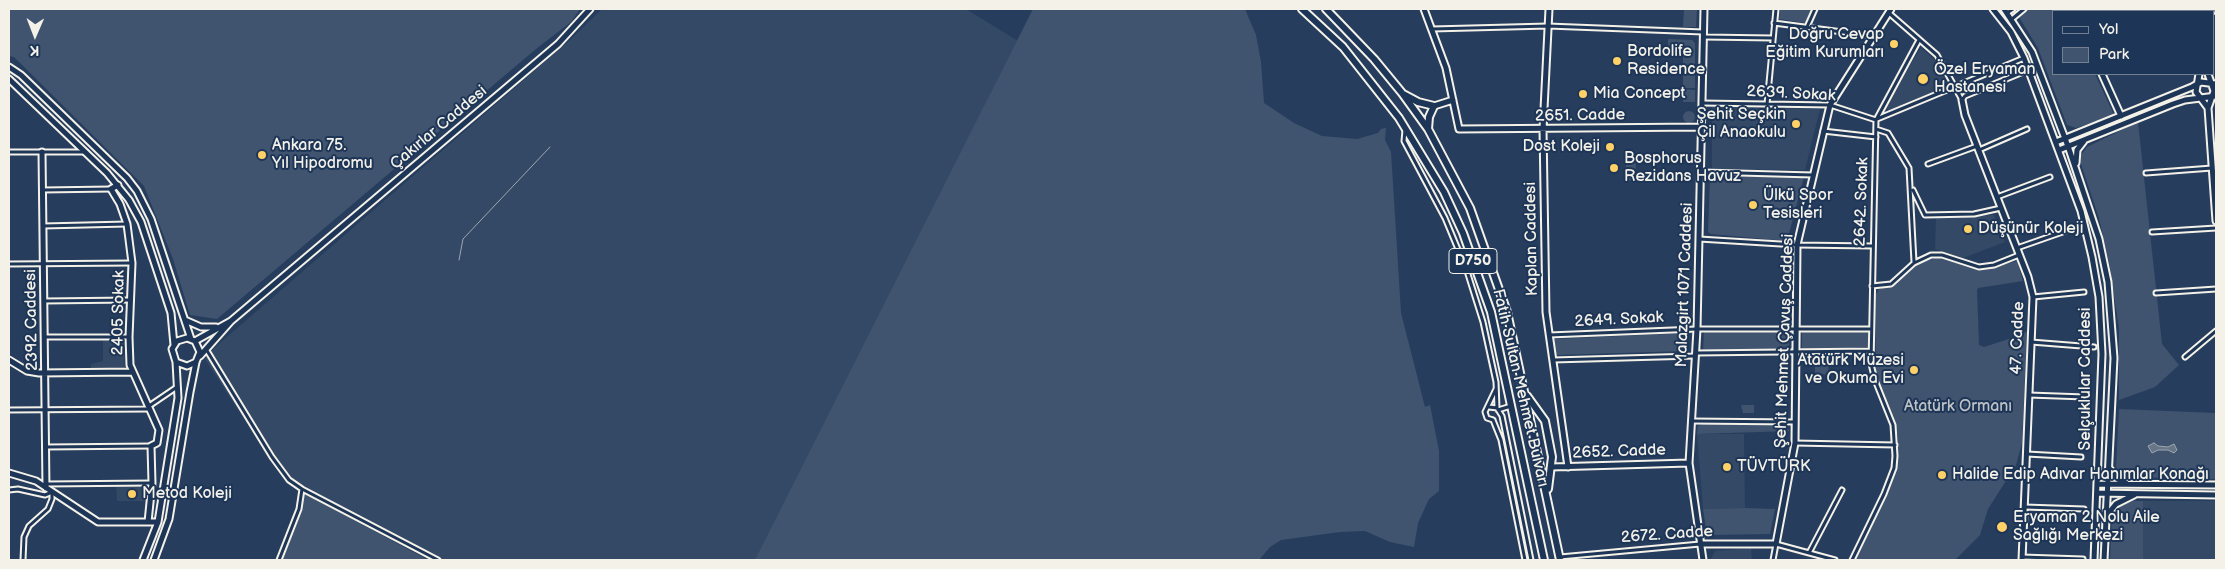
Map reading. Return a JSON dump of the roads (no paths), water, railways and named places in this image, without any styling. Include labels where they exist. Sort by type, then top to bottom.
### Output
[{"type":"highway","name":"Fatih Sultan Mehmet Bulvarı","points":[[1302,9],[1347,52],[1406,128],[1444,192],[1470,251],[1491,312],[1544,560]]},
{"type":"highway","name":"Fatih Sultan Mehmet Bulvarı","points":[[1326,9],[1368,53],[1402,93],[1428,130],[1470,208],[1506,312],[1548,495],[1560,559]]},
{"type":"highway","points":[[1402,93],[1418,102],[1434,106],[1429,117],[1428,130]]},
{"type":"highway","points":[[1526,396],[1545,421],[1552,457],[1548,495]]},
{"type":"street","name":"Çakırlar Caddesi","points":[[197,360],[232,321],[558,44],[590,9]]},
{"type":"street","points":[[1424,9],[1446,68],[1454,100],[1434,106]]},
{"type":"street","name":"Kaplan Caddesi","points":[[1549,9],[1542,128],[1544,269],[1549,336],[1568,467]]},
{"type":"street","name":"Malazgirt 1071 Caddesi","points":[[1703,560],[1689,463],[1697,329],[1702,172],[1704,9]]},
{"type":"street","points":[[1767,104],[1776,9]]},
{"type":"street","points":[[1806,27],[1815,9]]},
{"type":"street","name":"Selçuklular Caddesi","points":[[1993,9],[2010,32],[2024,58],[2059,150],[2080,211],[2099,297],[2102,354],[2094,560]]},
{"type":"street","points":[[2006,11],[2013,9]]},
{"type":"street","points":[[2012,19],[2024,9]]},
{"type":"street","points":[[1889,11],[1937,55],[1954,89],[1962,100],[1965,96],[2037,66]]},
{"type":"street","name":"Şehit Mehmet Çavuş Caddesi","points":[[1776,544],[1796,443],[1797,246],[1830,105],[1889,11]]},
{"type":"street","name":"Selçuklular Caddesi","points":[[2006,11],[2032,52],[2076,168],[2099,239],[2108,282],[2114,358],[2104,560]]},
{"type":"street","points":[[1774,23],[1873,36]]},
{"type":"street","points":[[1432,29],[1548,26],[1773,38]]},
{"type":"street","points":[[1876,120],[1919,40]]},
{"type":"street","points":[[1876,120],[1954,89],[2024,58]]},
{"type":"street","points":[[9,67],[22,75],[137,191],[151,219],[193,340],[200,348],[169,519],[154,560]]},
{"type":"street","points":[[2102,75],[2122,116]]},
{"type":"street","points":[[2199,75],[2196,92],[2208,108],[2214,168],[2216,221]]},
{"type":"street","points":[[9,79],[118,185],[141,222],[171,313],[174,345],[172,354],[176,362],[178,387],[158,522],[143,560]]},
{"type":"street","points":[[2056,142],[2204,81],[2214,84],[2214,96],[2208,108]]},
{"type":"street","points":[[2059,150],[2173,104],[2214,96]]},
{"type":"street","name":"2651. Cadde","points":[[1454,100],[1459,129],[1702,127]]},
{"type":"street","name":"47. Cadde","points":[[1962,100],[1965,115],[2017,248],[2033,297],[2022,559]]},
{"type":"street","name":"2639. Sokak","points":[[1702,103],[1830,105],[1876,120]]},
{"type":"street","name":"2642. Sokak","points":[[1852,560],[1884,494],[1894,465],[1895,445],[1891,419],[1873,374],[1871,351],[1876,120]]},
{"type":"street","points":[[1406,128],[1404,140],[1434,194],[1462,254],[1483,322],[1496,389],[1498,411],[1493,420]]},
{"type":"street","points":[[1876,129],[1888,133],[1910,168],[1914,263]]},
{"type":"street","points":[[1928,164],[1978,148],[2027,129]]},
{"type":"street","points":[[1823,132],[1876,137]]},
{"type":"street","points":[[2076,168],[2077,150],[2086,139]]},
{"type":"street","points":[[9,152],[86,152]]},
{"type":"street","name":"2392 Caddesi","points":[[42,152],[46,486]]},
{"type":"street","points":[[2146,173],[2214,168]]},
{"type":"street","points":[[1702,172],[1813,175]]},
{"type":"street","points":[[1997,197],[2050,176]]},
{"type":"street","points":[[43,190],[111,189],[118,185]]},
{"type":"street","points":[[1911,187],[1925,215],[1974,214],[2001,208]]},
{"type":"street","name":"2405 Sokak","points":[[111,189],[120,204],[128,224],[132,263],[129,337],[133,372],[150,408],[159,433],[157,443],[151,446],[152,483],[148,522]]},
{"type":"street","points":[[43,226],[128,224]]},
{"type":"street","points":[[2017,248],[2074,228]]},
{"type":"street","points":[[2152,232],[2216,228]]},
{"type":"street","points":[[1699,239],[1797,246],[1873,246]]},
{"type":"street","points":[[1462,254],[1470,251]]},
{"type":"street","points":[[1872,286],[1891,284],[1914,263],[1925,256],[1937,255],[1968,265],[1984,267],[2019,255]]},
{"type":"street","points":[[9,264],[132,263]]},
{"type":"street","points":[[2156,293],[2216,289]]},
{"type":"street","points":[[2033,297],[2084,292]]},
{"type":"street","points":[[44,301],[132,300]]},
{"type":"street","points":[[185,320],[202,327],[219,327]]},
{"type":"street","name":"Çakırlar Caddesi","points":[[193,340],[232,321]]},
{"type":"street","name":"2649. Sokak","points":[[1549,336],[1697,329],[1871,329]]},
{"type":"street","points":[[2185,357],[2216,332]]},
{"type":"street","points":[[44,337],[129,337]]},
{"type":"street","points":[[174,345],[180,339],[193,340]]},
{"type":"street","points":[[2031,342],[2094,347]]},
{"type":"street","points":[[206,349],[272,457],[289,480],[302,490],[438,560]]},
{"type":"street","points":[[1552,360],[1871,351]]},
{"type":"street","points":[[9,360],[27,371],[45,374],[133,372]]},
{"type":"street","points":[[176,362],[187,366],[197,360]]},
{"type":"street","points":[[9,410],[150,408],[178,387]]},
{"type":"street","points":[[1496,389],[1485,414],[1487,418],[1493,420],[1501,440],[1525,560]]},
{"type":"street","points":[[2029,395],[2085,397]]},
{"type":"street","points":[[1498,411],[1512,406]]},
{"type":"street","points":[[1489,407],[1498,411],[1502,416],[1531,560]]},
{"type":"street","points":[[1691,421],[1795,422]]},
{"type":"street","points":[[1796,443],[1895,445]]},
{"type":"street","points":[[46,447],[151,446]]},
{"type":"street","points":[[2027,454],[2081,457]]},
{"type":"street","name":"2652. Cadde","points":[[1550,467],[1689,463]]},
{"type":"street","points":[[2109,468],[2118,479],[2129,484]]},
{"type":"street","points":[[9,473],[34,480],[46,486],[52,492],[98,522],[158,522]]},
{"type":"street","points":[[46,486],[152,483]]},
{"type":"street","points":[[2097,484],[2216,485]]},
{"type":"street","points":[[9,490],[18,489],[45,495],[52,492]]},
{"type":"street","points":[[279,560],[299,509],[302,490]]},
{"type":"street","points":[[1808,553],[1842,490]]},
{"type":"street","points":[[23,560],[24,537],[29,526],[48,509],[52,499],[52,492]]},
{"type":"street","points":[[2097,493],[2216,495]]},
{"type":"street","points":[[2106,515],[2120,501],[2137,494]]},
{"type":"street","points":[[2024,507],[2084,509]]},
{"type":"street","name":"2672. Cadde","points":[[1560,559],[1700,544],[1776,544]]},
{"type":"street","points":[[1773,560],[1776,544],[1834,560]]},
{"type":"street","points":[[2022,559],[2083,559]]},
{"type":"waterway","points":[[459,260],[463,239],[550,147]]},
{"type":"place","name":"Doğru Cevap Eğitim Kurumları","points":[[1894,44]]},
{"type":"place","name":"Bordolife Residence","points":[[1617,61]]},
{"type":"place","name":"Özel Eryaman Hastanesi","points":[[1923,79]]},
{"type":"place","name":"Mia Concept","points":[[1583,94]]},
{"type":"place","name":"Şehit Seçkin Çil Anaokulu","points":[[1796,124]]},
{"type":"place","name":"Dost Koleji","points":[[1610,147]]},
{"type":"place","name":"Ankara 75. Yıl Hipodromu","points":[[262,155]]},
{"type":"place","name":"Bosphorus Rezidans Havuz","points":[[1614,168]]},
{"type":"place","name":"Ülkü Spor Tesisleri","points":[[1753,205]]},
{"type":"place","name":"Düşünür Koleji","points":[[1968,229]]},
{"type":"place","name":"Atatürk Müzesi ve Okuma Evi","points":[[1914,370]]},
{"type":"place","name":"TÜVTÜRK","points":[[1727,467]]},
{"type":"place","name":"Halide Edip Adıvar Hanımlar Konağı","points":[[1942,475]]},
{"type":"place","name":"Metod Koleji","points":[[132,494]]},
{"type":"place","name":"Eryaman 2 Nolu Aile Sağlığı Merkezi","points":[[2002,527]]},
{"type":"park label","name":"Atatürk Ormanı","points":[[1958,407]]}]
